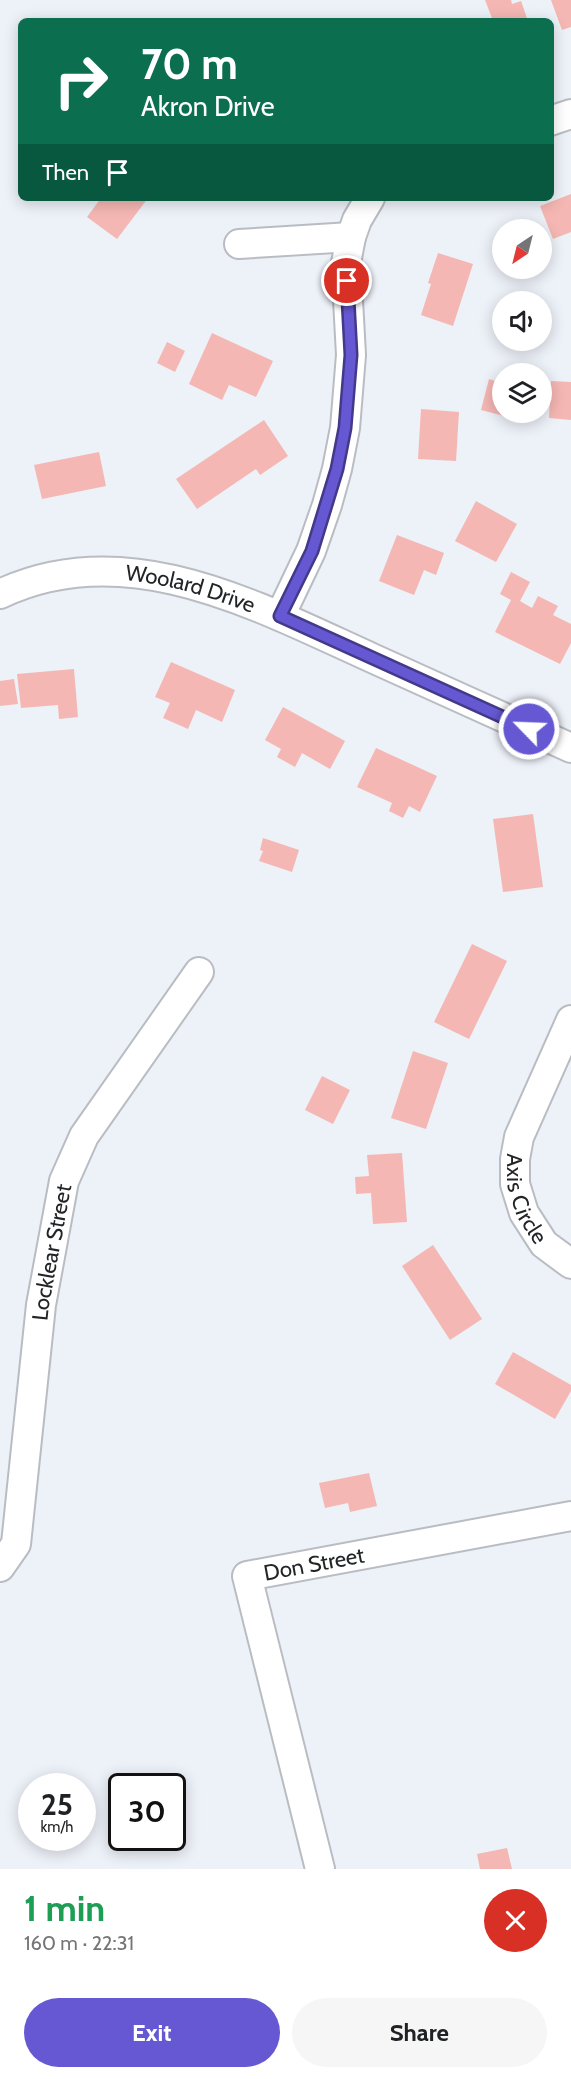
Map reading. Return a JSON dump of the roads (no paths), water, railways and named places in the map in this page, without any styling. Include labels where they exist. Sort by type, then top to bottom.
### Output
[{"type":"street","points":[[554,120],[571,114]]},
{"type":"street","points":[[280,616],[312,551],[330,496],[345,428],[351,355],[346,264],[351,237],[357,220],[368,201]]},
{"type":"street","points":[[239,244],[351,237]]},
{"type":"street","name":"Woolard Drive","points":[[0,594],[14,587],[53,575],[86,571],[124,571],[168,577],[216,591],[280,616],[571,748]]},
{"type":"street","name":"Locklear Street","points":[[0,1567],[16,1544],[41,1305],[64,1181],[84,1136],[199,972]]},
{"type":"street","name":"Axis Circle","points":[[571,1020],[519,1137],[515,1159],[515,1184],[524,1213],[544,1244],[571,1264]]},
{"type":"street","name":"Don Street","points":[[320,1869],[248,1576],[571,1516]]}]
